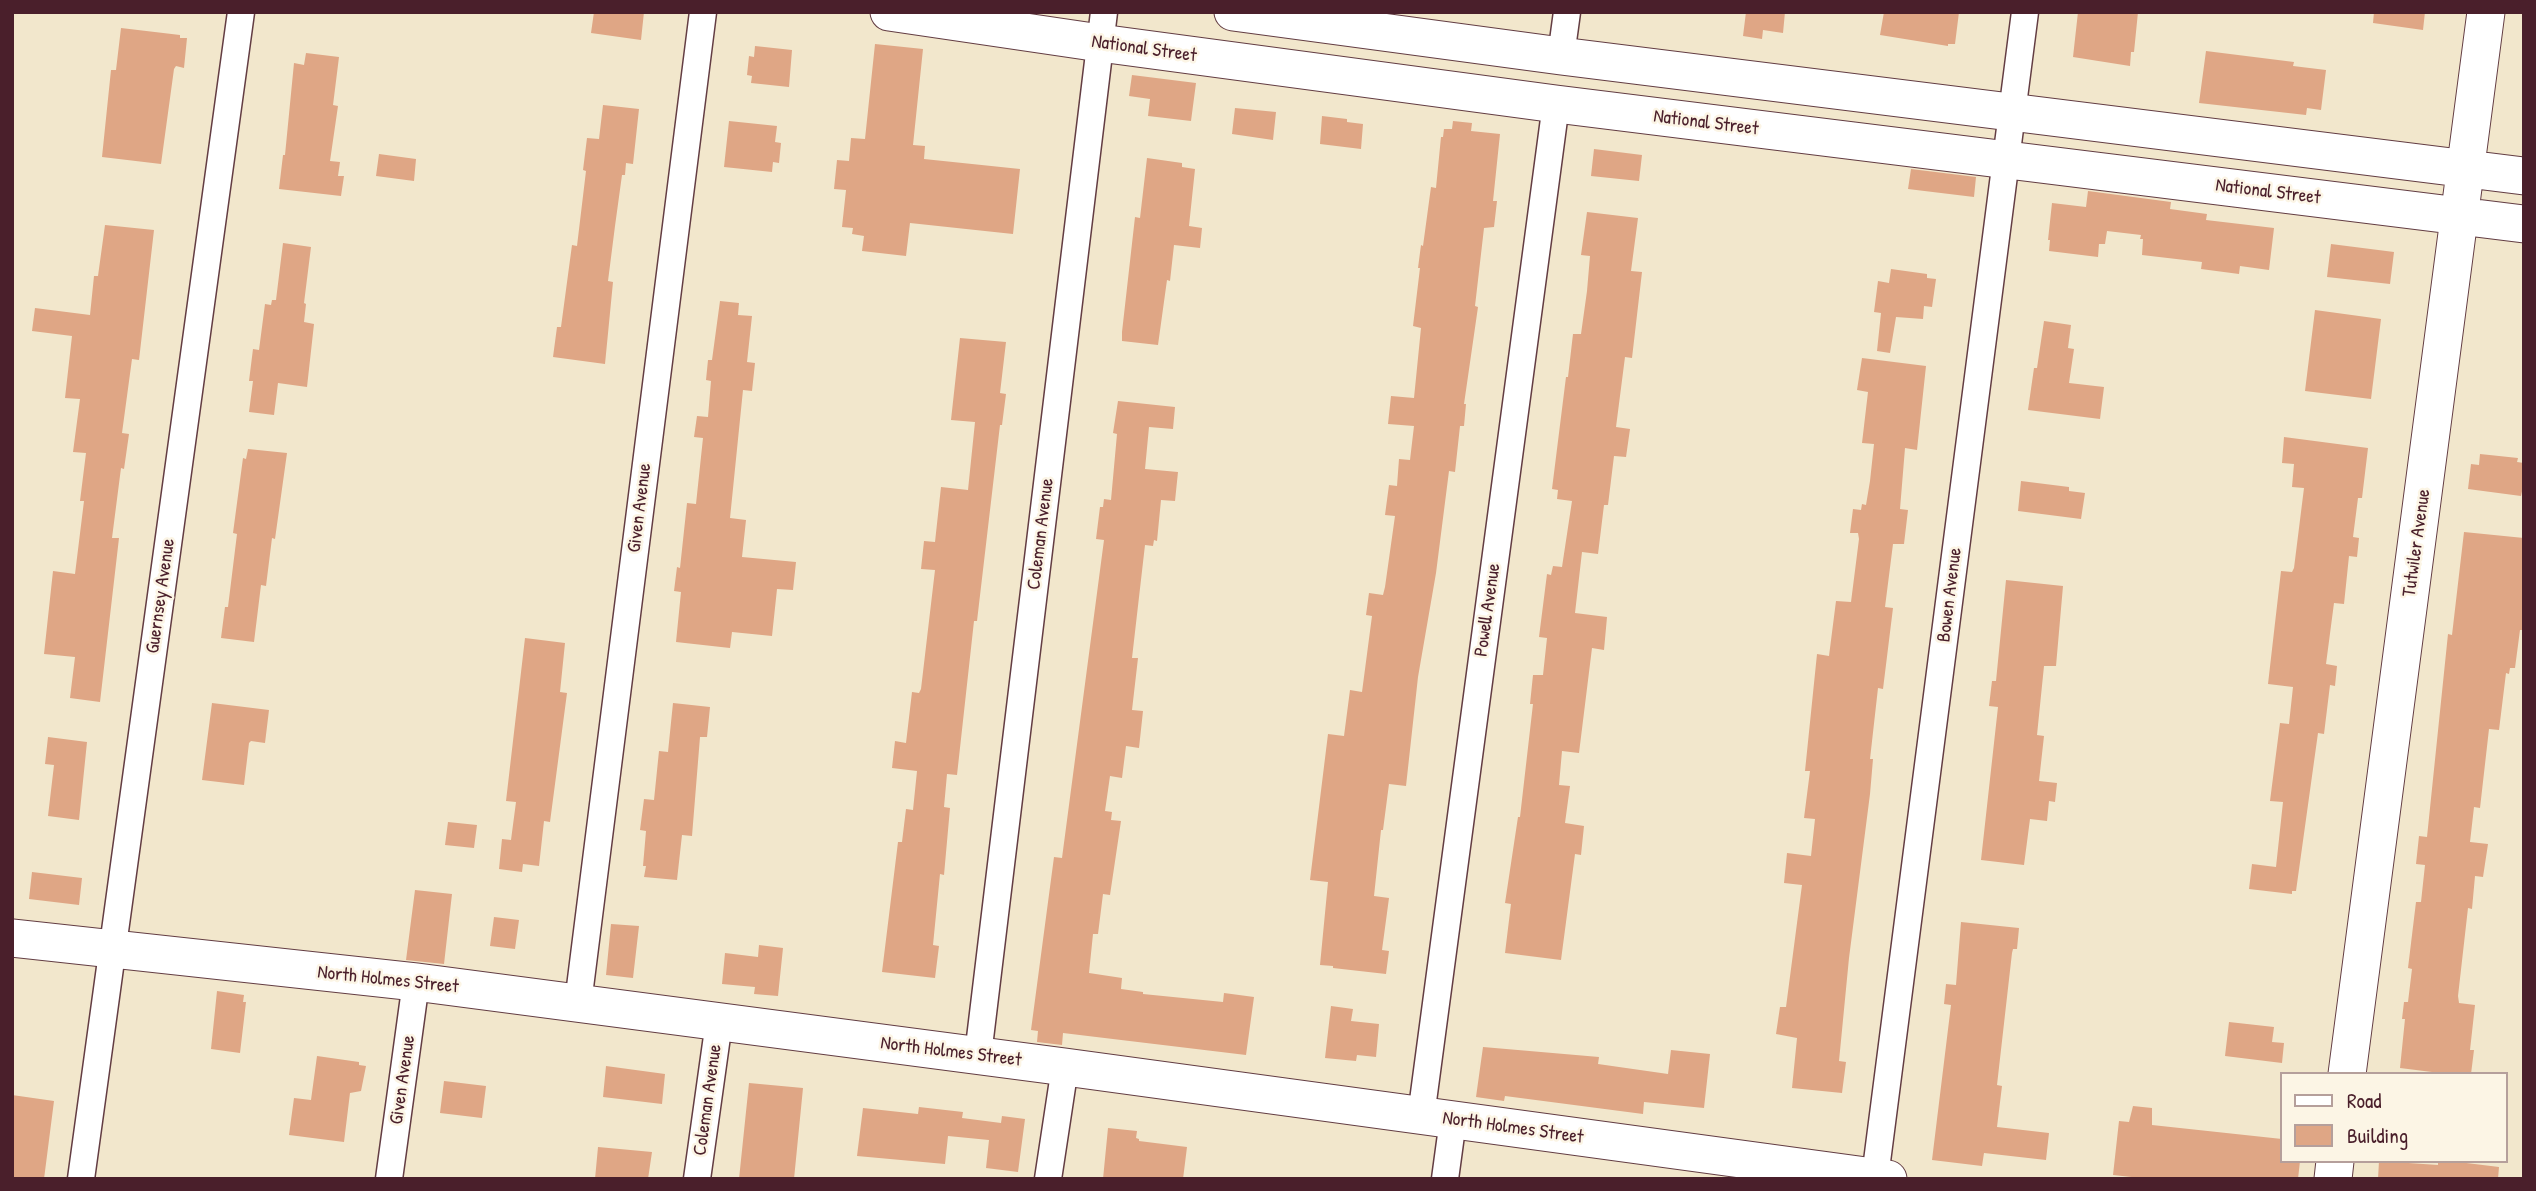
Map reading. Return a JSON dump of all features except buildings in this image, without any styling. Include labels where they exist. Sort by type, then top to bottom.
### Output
[{"type":"main road","name":"National Street","points":[[889,12],[1102,28],[1556,104],[2524,225]]},
{"type":"main road","points":[[1233,12],[1562,56],[2524,176]]},
{"type":"main road","name":"Tutwiler Avenue","points":[[2347,1072],[2486,12]]},
{"type":"main road","name":"North Holmes Street","points":[[12,938],[416,982],[1065,1066],[1881,1178]]},
{"type":"street","name":"Guernsey Avenue","points":[[81,1179],[241,12]]},
{"type":"street","name":"Given Avenue","points":[[578,1003],[703,12]]},
{"type":"street","points":[[1562,56],[1567,12]]},
{"type":"street","name":"Bowen Avenue","points":[[1881,1178],[2025,12]]},
{"type":"street","name":"Coleman Avenue","points":[[978,1055],[1102,28]]},
{"type":"street","name":"Powell Avenue","points":[[1446,1179],[1437,1118],[1556,104]]},
{"type":"street","name":"Given Avenue","points":[[389,1179],[416,982]]},
{"type":"street","name":"Coleman Avenue","points":[[697,1179],[719,1022]]},
{"type":"street","points":[[1048,1179],[1065,1066]]}]
